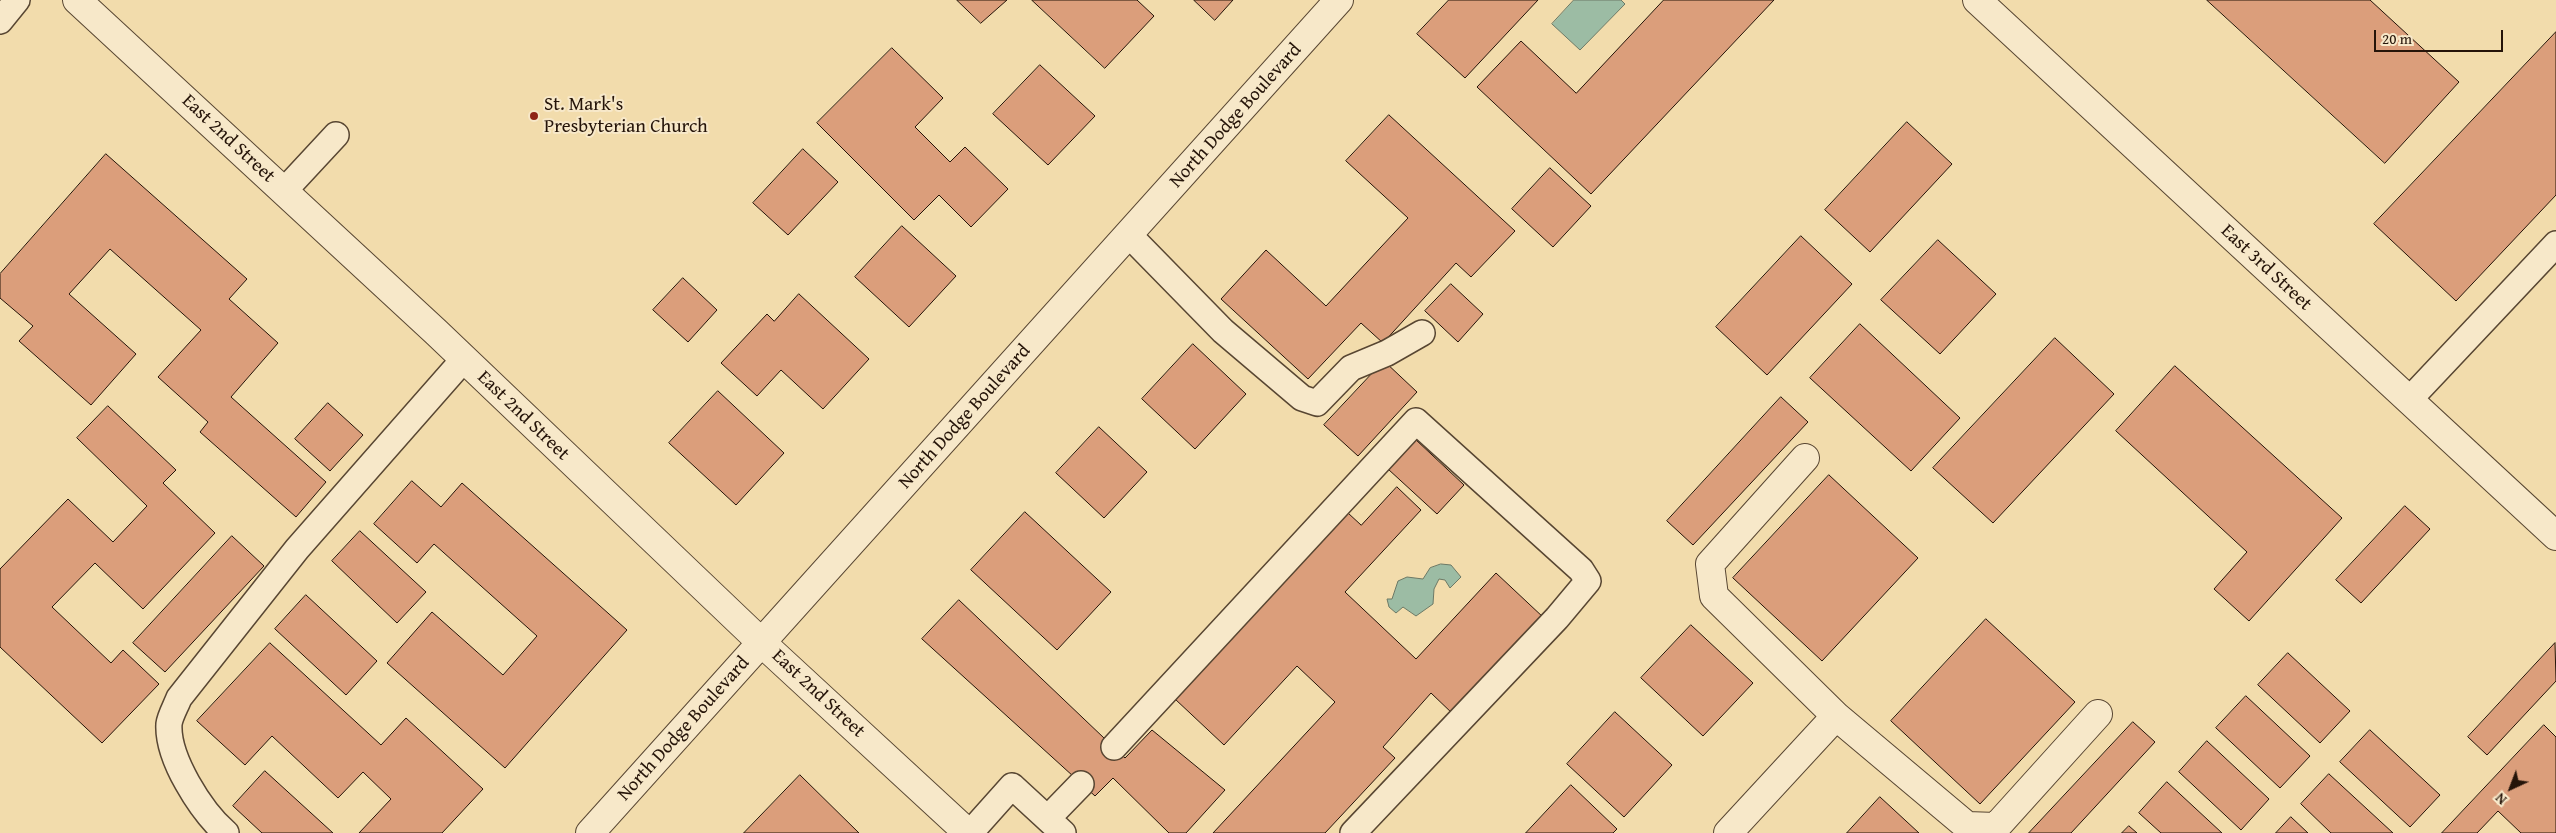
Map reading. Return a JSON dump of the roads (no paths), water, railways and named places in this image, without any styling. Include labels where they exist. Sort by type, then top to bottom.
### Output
[{"type":"street","name":"East 2nd Street","points":[[77,0],[464,359],[762,642],[969,833]]},
{"type":"street","name":"North Dodge Boulevard","points":[[590,833],[1339,0]]},
{"type":"street","name":"East 3rd Street","points":[[1977,0],[2556,536]]},
{"type":"street","points":[[1805,458],[1710,564],[1714,596],[1836,716],[1967,826],[1996,827],[2098,714]]},
{"type":"street","points":[[1728,833],[1836,716]]},
{"type":"lane","points":[[0,21],[18,0]]},
{"type":"lane","points":[[284,191],[336,135]]},
{"type":"lane","points":[[1129,235],[1223,331],[1302,398],[1317,402],[1351,368],[1387,354],[1422,333]]},
{"type":"lane","points":[[2409,400],[2556,244]]},
{"type":"lane","points":[[226,833],[198,799],[184,776],[172,747],[169,723],[179,698],[290,557],[464,359]]},
{"type":"lane","points":[[1114,747],[1416,421],[1580,570],[1588,581],[1557,618],[1353,833]]},
{"type":"lane","points":[[969,833],[1012,786],[1056,826],[1081,784]]},
{"type":"place","name":"St. Mark's Presbyterian Church","points":[[534,116]]}]
